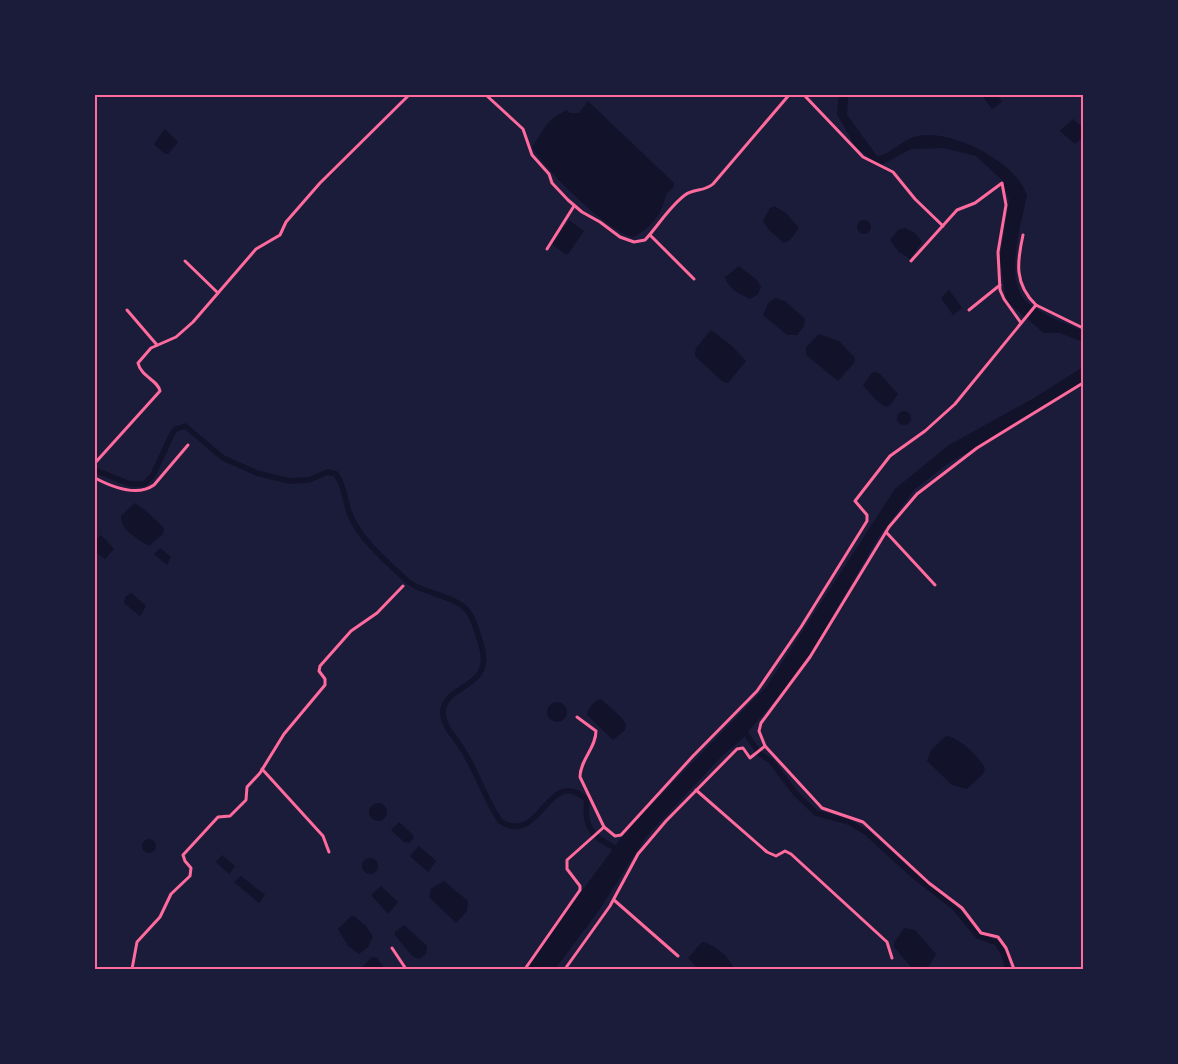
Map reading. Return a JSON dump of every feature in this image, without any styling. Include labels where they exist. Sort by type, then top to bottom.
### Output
[{"type":"street","points":[[96,461],[158,394],[158,385],[142,373],[138,363],[146,351],[186,330],[256,250],[280,235],[286,222],[320,183],[409,95]]},
{"type":"street","points":[[486,95],[523,129],[532,156],[549,174],[552,183],[574,206],[627,241],[641,242],[650,235],[683,197],[691,192],[705,190],[713,184],[789,95]]},
{"type":"street","points":[[804,95],[863,157],[893,172],[902,181],[914,199],[943,226]]},
{"type":"street","points":[[911,261],[957,210],[975,203],[1002,183],[1006,205],[998,252],[1000,286],[1004,299],[1022,321]]},
{"type":"street","points":[[547,249],[574,206]]},
{"type":"street","points":[[650,235],[694,279]]},
{"type":"street","points":[[1023,235],[1017,264],[1018,277],[1025,292],[1035,307],[1083,328]]},
{"type":"street","points":[[185,261],[218,293]]},
{"type":"street","points":[[969,310],[1000,286]]},
{"type":"street","points":[[577,717],[596,731],[596,738],[580,768],[580,777],[602,829],[615,836],[620,835],[656,795],[758,691],[801,627],[867,521],[868,515],[855,502],[858,496],[890,456],[925,431],[955,404],[1035,307]]},
{"type":"street","points":[[126,310],[157,345]]},
{"type":"street","points":[[1014,969],[1006,948],[998,937],[981,933],[957,904],[929,883],[863,822],[822,808],[764,747],[759,731],[761,723],[810,657],[886,532],[907,504],[935,478],[977,448],[1083,384]]},
{"type":"street","points":[[95,478],[128,490],[147,490],[154,486],[188,445]]},
{"type":"street","points":[[886,532],[935,585]]},
{"type":"street","points":[[132,969],[137,942],[160,917],[171,894],[190,876],[191,868],[183,855],[218,817],[230,816],[242,805],[246,800],[247,788],[262,770],[284,734],[325,684],[325,679],[319,671],[320,666],[351,631],[377,613],[403,586]]},
{"type":"street","points":[[565,969],[614,900],[638,854],[666,821],[736,749],[743,748],[750,758],[764,747]]},
{"type":"street","points":[[262,770],[323,836],[329,852]]},
{"type":"street","points":[[696,790],[767,852],[776,856],[785,851],[791,854],[887,942],[892,958]]},
{"type":"street","points":[[525,969],[578,893],[580,886],[567,869],[566,863],[602,829]]},
{"type":"street","points":[[614,900],[678,956]]},
{"type":"street","points":[[392,948],[406,969]]},
{"type":"shaded area","points":[[839,95],[848,95],[847,115],[877,156],[883,155],[912,138],[932,135],[965,143],[997,160],[1011,171],[1021,183],[1027,196],[1018,236],[1015,268],[1016,282],[1021,294],[1028,303],[1041,312],[1083,331],[1083,342],[1060,333],[1044,333],[1006,301],[1000,257],[1009,200],[1002,180],[976,156],[944,148],[911,149],[879,166],[855,146],[837,114]]},
{"type":"shaded area","points":[[984,95],[997,95],[1002,102],[992,109]]},
{"type":"shaded area","points":[[588,101],[674,183],[674,187],[666,194],[662,207],[651,225],[633,237],[622,233],[578,199],[549,170],[532,147],[547,124],[554,117],[567,110],[570,113],[579,113]]},
{"type":"shaded area","points":[[1073,119],[1083,128],[1083,137],[1075,144],[1060,131]]},
{"type":"shaded area","points":[[165,129],[178,142],[168,154],[165,154],[154,144]]},
{"type":"shaded area","points":[[774,206],[786,213],[799,228],[790,240],[784,243],[769,230],[763,221],[770,208]]},
{"type":"shaded area","points":[[569,220],[584,231],[568,254],[565,254],[553,245],[553,242]]},
{"type":"shaded area","points":[[861,220],[867,220],[871,227],[867,234],[861,234],[857,230],[857,224]]},
{"type":"shaded area","points":[[905,228],[915,233],[922,242],[910,259],[899,252],[890,240],[898,230]]},
{"type":"shaded area","points":[[739,266],[757,280],[761,287],[758,294],[750,299],[732,288],[725,277]]},
{"type":"shaded area","points":[[949,290],[962,308],[953,315],[941,298]]},
{"type":"shaded area","points":[[776,298],[785,301],[805,319],[804,326],[797,335],[787,335],[763,315],[769,302]]},
{"type":"shaded area","points":[[711,330],[732,346],[746,361],[728,383],[723,382],[695,356],[696,348]]},
{"type":"shaded area","points":[[819,334],[839,341],[855,358],[854,363],[838,381],[806,355],[806,347]]},
{"type":"shaded area","points":[[1083,367],[1083,383],[987,442],[950,462],[915,489],[879,536],[815,646],[784,690],[741,740],[722,756],[646,837],[600,909],[555,969],[525,969],[626,831],[767,686],[895,489],[949,445],[1034,398]]},
{"type":"shaded area","points":[[872,373],[880,374],[898,394],[890,405],[886,407],[877,401],[863,385]]},
{"type":"shaded area","points":[[901,411],[907,411],[911,418],[907,425],[901,425],[897,421],[897,415]]},
{"type":"shaded area","points":[[135,503],[164,528],[163,534],[149,546],[131,534],[122,521],[121,516]]},
{"type":"shaded area","points":[[101,535],[114,549],[105,559],[95,552],[95,540]]},
{"type":"shaded area","points":[[160,548],[171,557],[167,565],[154,554]]},
{"type":"shaded area","points":[[131,593],[146,606],[140,616],[124,603],[125,597]]},
{"type":"shaded area","points":[[601,699],[622,718],[626,725],[625,730],[613,740],[587,715],[592,705]]},
{"type":"shaded area","points":[[553,702],[561,702],[567,708],[567,716],[561,722],[553,722],[547,716],[547,708]]},
{"type":"shaded area","points":[[946,736],[957,740],[968,748],[985,768],[983,774],[967,789],[952,785],[927,761],[931,750]]},
{"type":"shaded area","points":[[374,803],[382,803],[387,808],[385,819],[374,821],[369,816],[369,808]]},
{"type":"shaded area","points":[[399,822],[414,838],[409,843],[404,842],[391,830]]},
{"type":"shaded area","points":[[146,839],[152,839],[156,846],[152,853],[146,853],[142,849],[142,843]]},
{"type":"shaded area","points":[[419,846],[436,861],[428,872],[410,856]]},
{"type":"shaded area","points":[[222,855],[235,866],[229,874],[216,862]]},
{"type":"shaded area","points":[[370,858],[376,860],[378,866],[376,872],[370,874],[364,872],[362,866],[364,860]]},
{"type":"shaded area","points":[[241,876],[265,895],[259,903],[234,882]]},
{"type":"shaded area","points":[[444,881],[468,901],[467,911],[456,923],[429,897],[431,889]]},
{"type":"shaded area","points":[[381,886],[398,902],[388,914],[371,895]]},
{"type":"shaded area","points":[[354,916],[366,926],[373,937],[368,947],[359,954],[348,946],[338,929],[350,917]]},
{"type":"shaded area","points":[[404,925],[427,946],[426,954],[419,959],[412,956],[395,935],[395,932]]},
{"type":"shaded area","points":[[904,928],[915,930],[936,954],[927,969],[911,967],[894,947],[894,943]]},
{"type":"shaded area","points":[[702,942],[711,945],[721,952],[730,961],[733,969],[698,969],[688,958]]},
{"type":"shaded area","points":[[372,957],[377,958],[385,969],[360,969]]},
{"type":"waterway","points":[[95,470],[130,484],[144,484],[153,475],[172,434],[176,429],[185,426],[223,458],[257,473],[289,481],[309,480],[327,472],[336,474],[351,517],[376,551],[414,586],[459,604],[465,608],[473,621],[484,659],[482,670],[476,678],[446,701],[443,715],[448,729],[465,753],[500,821],[514,826],[525,824],[535,817],[552,798],[562,792],[573,791],[586,799],[586,816],[589,826],[595,835],[620,851]]},
{"type":"waterway","points":[[742,728],[760,754],[771,761],[796,794],[816,813],[849,822],[867,833],[913,875],[954,907],[978,936],[997,943],[1004,954],[1008,969]]}]
